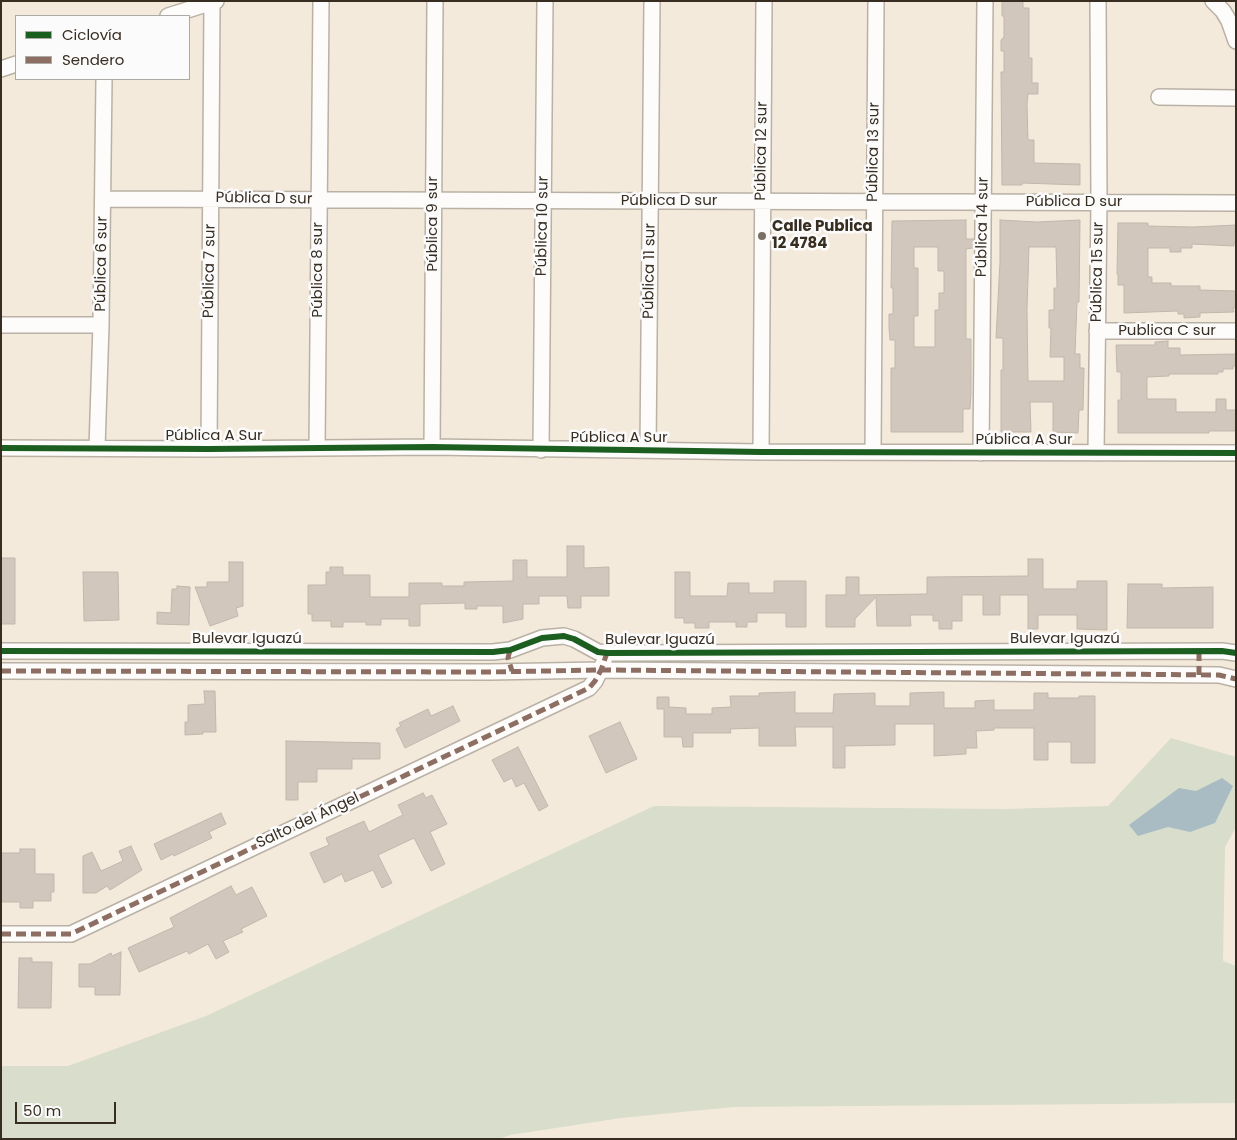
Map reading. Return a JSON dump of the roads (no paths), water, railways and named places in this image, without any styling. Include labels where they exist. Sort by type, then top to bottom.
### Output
[{"type":"street","name":"Pública 8 sur","points":[[316,448],[320,1]]},
{"type":"street","name":"Pública 9 sur","points":[[432,448],[435,1]]},
{"type":"street","name":"Pública 10 sur","points":[[540,450],[545,1]]},
{"type":"street","name":"Pública 11 sur","points":[[648,450],[652,1]]},
{"type":"street","name":"Pública 12 sur","points":[[761,452],[764,1]]},
{"type":"street","name":"Pública 13 sur","points":[[873,452],[876,1]]},
{"type":"street","name":"Pública 14 sur","points":[[981,453],[986,1]]},
{"type":"street","name":"Pública 15 sur","points":[[1096,453],[1099,202],[1098,1]]},
{"type":"street","points":[[1213,1],[1226,16],[1236,41]]},
{"type":"street","points":[[171,15],[214,2]]},
{"type":"street","name":"Pública 7 sur","points":[[209,450],[214,2]]},
{"type":"street","points":[[1,68],[15,64]]},
{"type":"street","name":"Pública 6 sur","points":[[97,448],[101,325],[104,80]]},
{"type":"street","points":[[1158,97],[1236,98]]},
{"type":"street","name":"Pública D sur","points":[[103,199],[1236,203]]},
{"type":"street","points":[[1,325],[101,325]]},
{"type":"street","name":"Publica C sur","points":[[1097,331],[1236,331]]},
{"type":"street","name":"Pública A Sur","points":[[1,448],[209,450],[432,448],[761,452],[1236,453]]},
{"type":"street","name":"Bulevar Iguazú","points":[[1,651],[493,652],[510,650],[542,638],[564,636],[598,652],[607,653],[1222,650],[1236,653]]},
{"type":"street","points":[[510,650],[508,658],[512,671]]},
{"type":"street","points":[[229,651],[230,671]]},
{"type":"street","points":[[1198,651],[1198,675]]},
{"type":"street","points":[[915,652],[915,673]]},
{"type":"street","name":"Salto del Ángel","points":[[1,934],[71,934],[589,688],[601,670],[607,653]]},
{"type":"street","name":"Bulevar Iguazú","points":[[1,671],[601,670],[1219,675],[1236,679]]},
{"type":"place","name":"Calle Publica 12 4784","points":[[762,236]]}]
